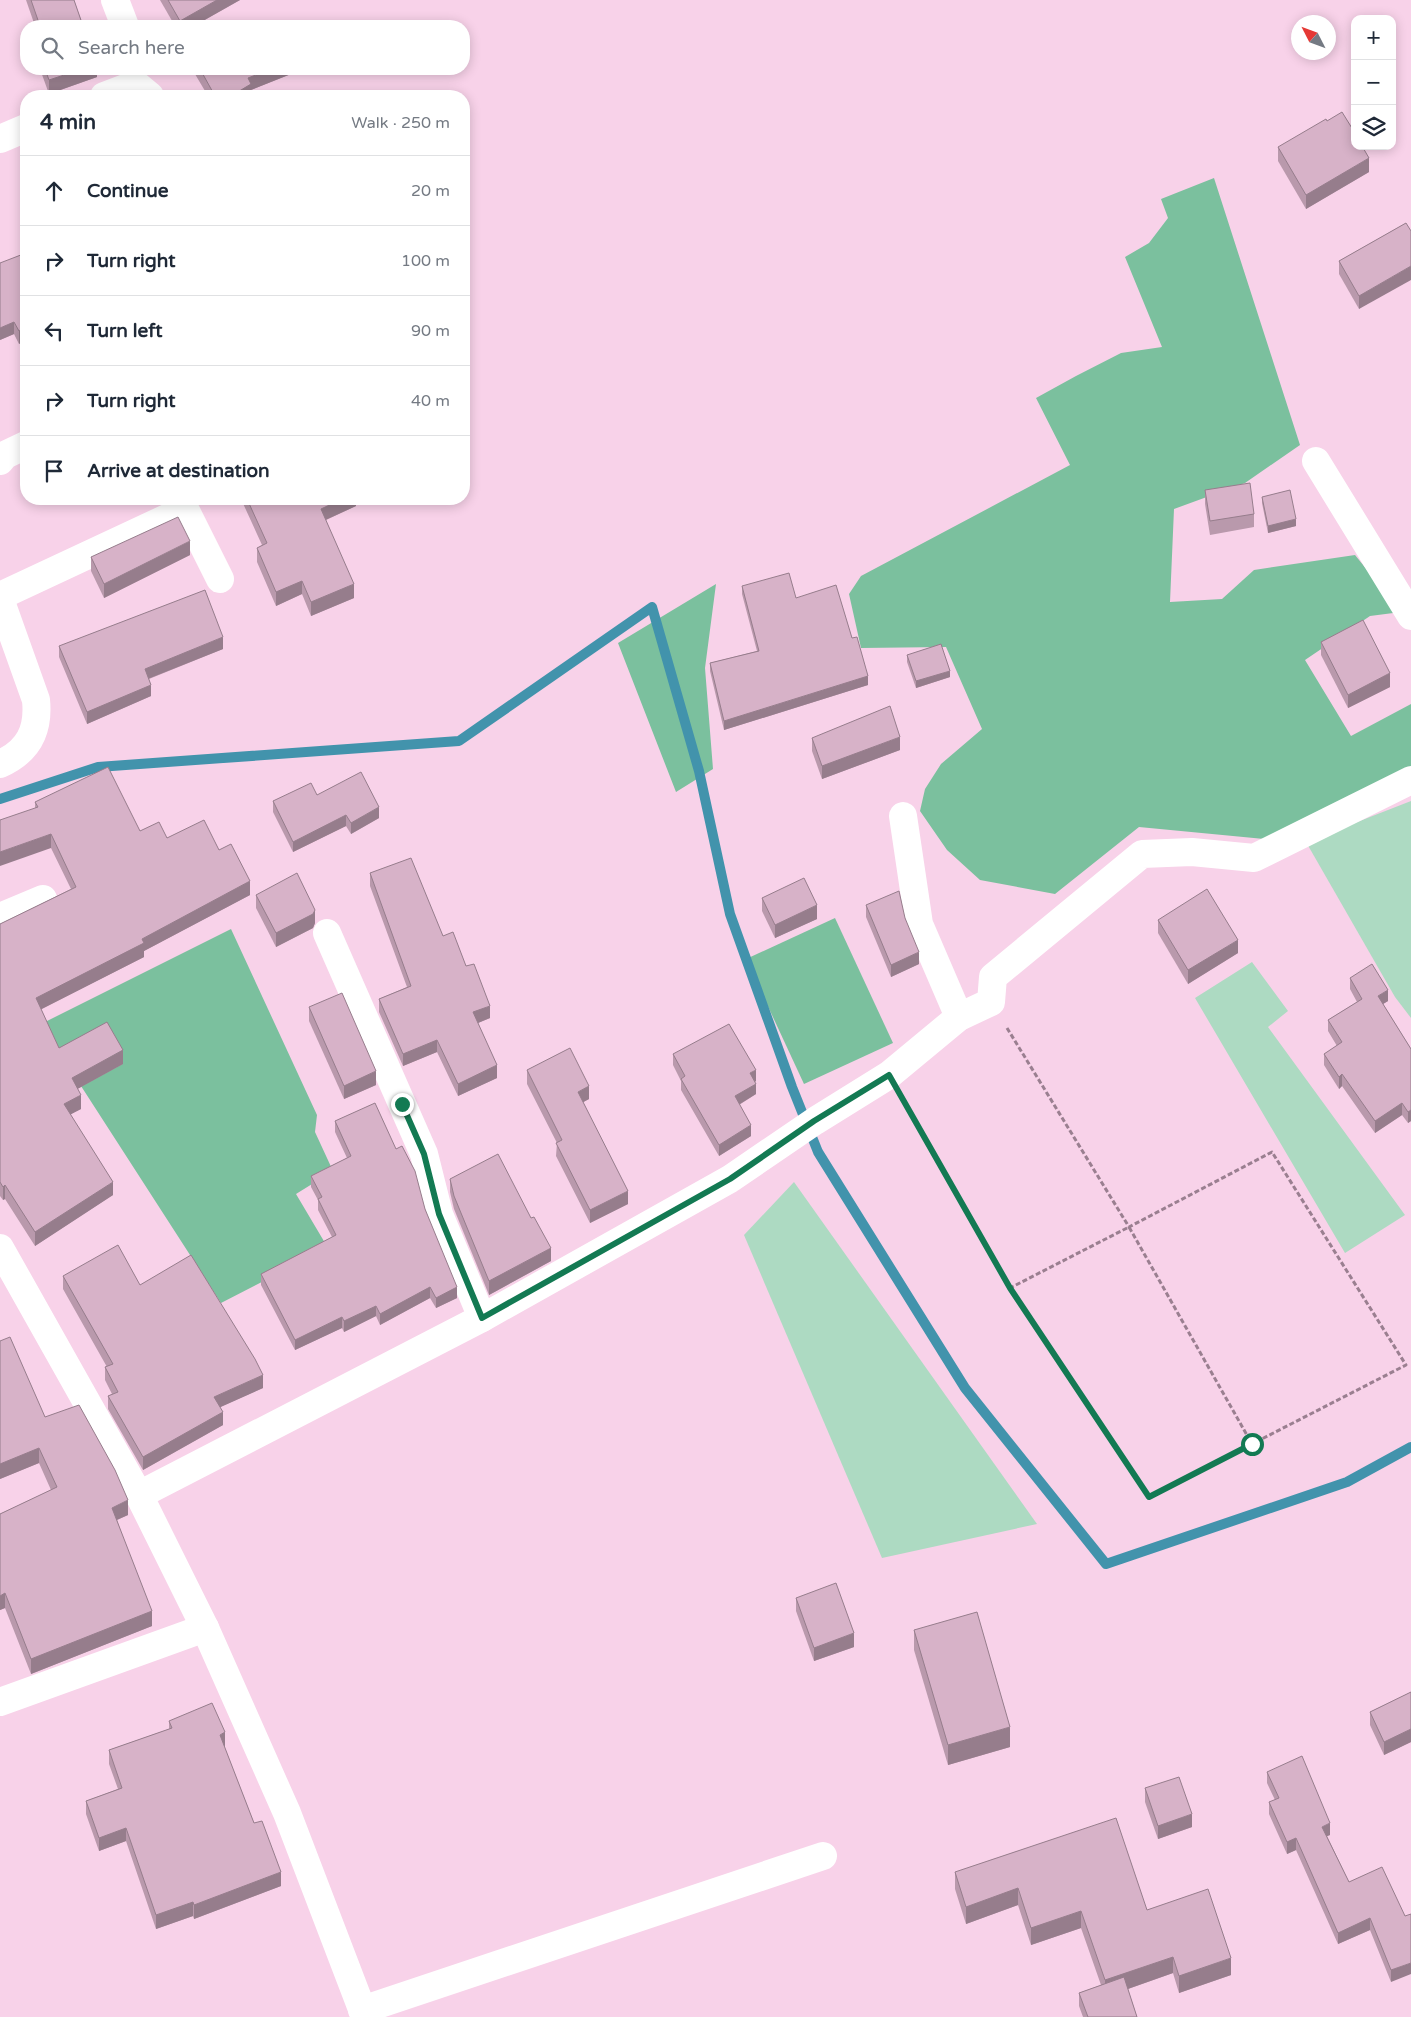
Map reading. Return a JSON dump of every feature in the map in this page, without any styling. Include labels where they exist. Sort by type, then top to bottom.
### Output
[{"type":"street","points":[[115,0],[123,20]]},
{"type":"street","points":[[120,90],[141,84]]},
{"type":"street","points":[[0,139],[20,131]]},
{"type":"street","points":[[0,460],[20,448]]},
{"type":"street","points":[[1316,462],[1411,616]]},
{"type":"street","points":[[0,764],[7,761],[25,746],[35,730],[38,716],[36,700],[0,597],[180,505]]},
{"type":"street","points":[[183,505],[220,579]]},
{"type":"street","points":[[139,1495],[482,1318],[730,1179],[804,1128],[889,1075],[959,1017],[991,1002],[993,977],[1142,854],[1192,852],[1254,858],[1411,780]]},
{"type":"street","points":[[902,816],[919,924],[959,1017]]},
{"type":"street","points":[[0,917],[43,899]]},
{"type":"street","points":[[327,933],[424,1154],[439,1214],[482,1318]]},
{"type":"street","points":[[0,1248],[139,1495],[205,1628],[287,1813],[364,2013],[823,1856]]},
{"type":"street","points":[[0,1702],[205,1628]]},
{"type":"path","points":[[991,1002],[1129,1227],[1252,1444]]},
{"type":"path","points":[[889,1075],[1010,1288],[1149,1497],[1406,1365],[1272,1152],[1010,1288]]},
{"type":"green space","points":[[1214,178],[1300,445],[1245,483],[1174,509],[1170,602],[1222,599],[1254,570],[1355,555],[1401,612],[1370,616],[1305,660],[1351,736],[1411,704],[1411,769],[1274,840],[1139,827],[1055,894],[980,880],[947,850],[920,811],[925,789],[941,764],[982,729],[946,647],[861,648],[849,594],[861,576],[1070,465],[1036,398],[1121,353],[1162,347],[1125,257],[1149,243],[1168,218],[1161,199]]},
{"type":"green space","points":[[716,584],[705,668],[713,769],[676,792],[618,643]]},
{"type":"green space","points":[[1411,801],[1411,1018],[1395,997],[1306,842]]},
{"type":"green space","points":[[835,918],[893,1043],[804,1084],[746,959]]},
{"type":"green space","points":[[231,929],[317,1115],[315,1132],[333,1171],[296,1194],[328,1248],[221,1303],[41,1024]]},
{"type":"green space","points":[[1252,962],[1288,1011],[1268,1027],[1405,1215],[1345,1253],[1195,998]]},
{"type":"green space","points":[[794,1182],[1037,1524],[882,1558],[744,1235]]},
{"type":"building","points":[[31,0],[74,0],[81,20],[38,20]]},
{"type":"building","points":[[168,0],[217,0],[182,20],[179,20]]},
{"type":"building","points":[[47,75],[64,75],[49,80]]},
{"type":"building","points":[[203,75],[256,75],[248,78],[251,84],[241,90],[212,90]]},
{"type":"building","points":[[1342,112],[1351,127],[1351,150],[1364,150],[1369,158],[1306,195],[1278,147],[1326,119],[1327,121]]},
{"type":"building","points":[[1406,223],[1411,231],[1411,266],[1359,296],[1339,261]]},
{"type":"building","points":[[20,255],[19,331],[14,322],[0,328],[0,263]]},
{"type":"building","points":[[1250,483],[1254,514],[1210,521],[1205,490]]},
{"type":"building","points":[[1290,490],[1296,519],[1268,526],[1262,497]]},
{"type":"building","points":[[250,505],[329,505],[321,509],[354,584],[311,602],[302,581],[276,592],[257,548],[267,543]]},
{"type":"building","points":[[178,517],[190,541],[104,584],[91,557]]},
{"type":"building","points":[[789,573],[796,598],[836,585],[852,638],[857,637],[868,676],[724,721],[710,663],[759,651],[742,586]]},
{"type":"building","points":[[205,590],[223,637],[145,669],[151,685],[87,712],[59,646]]},
{"type":"building","points":[[1363,620],[1390,673],[1348,695],[1321,642]]},
{"type":"building","points":[[941,644],[950,671],[916,681],[907,655]]},
{"type":"building","points":[[890,706],[900,737],[822,766],[812,738]]},
{"type":"building","points":[[108,767],[140,831],[159,822],[167,838],[204,820],[219,850],[231,844],[250,881],[142,939],[144,943],[36,998],[59,1048],[107,1022],[123,1050],[72,1078],[81,1095],[64,1104],[113,1182],[35,1232],[5,1185],[3,1187],[0,1182],[0,924],[76,887],[51,834],[0,852],[0,820],[38,807],[35,802]]},
{"type":"building","points":[[361,772],[379,807],[351,823],[346,815],[293,842],[273,801],[311,783],[317,795]]},
{"type":"building","points":[[411,858],[443,936],[453,932],[466,966],[474,964],[490,1006],[473,1012],[497,1065],[458,1084],[437,1040],[403,1054],[379,999],[411,986],[370,873]]},
{"type":"building","points":[[297,873],[315,910],[313,914],[276,933],[256,895]]},
{"type":"building","points":[[804,878],[817,905],[775,925],[762,898]]},
{"type":"building","points":[[1207,889],[1238,940],[1188,970],[1158,920]]},
{"type":"building","points":[[899,891],[905,918],[919,952],[891,965],[866,905]]},
{"type":"building","points":[[1372,964],[1388,990],[1378,996],[1411,1049],[1411,1110],[1408,1112],[1402,1103],[1375,1121],[1342,1074],[1339,1077],[1324,1054],[1342,1042],[1328,1020],[1362,999],[1350,978]]},
{"type":"building","points":[[342,993],[376,1071],[344,1086],[309,1007]]},
{"type":"building","points":[[729,1024],[756,1070],[750,1073],[756,1084],[735,1096],[751,1125],[719,1145],[681,1079],[685,1076],[673,1054]]},
{"type":"building","points":[[570,1048],[589,1086],[578,1092],[628,1191],[590,1210],[556,1143],[562,1140],[527,1070]]},
{"type":"building","points":[[375,1103],[396,1149],[402,1146],[415,1171],[425,1209],[457,1287],[436,1298],[430,1287],[380,1314],[376,1306],[344,1321],[342,1317],[295,1340],[261,1274],[336,1235],[318,1199],[322,1197],[311,1176],[351,1156],[335,1121]]},
{"type":"building","points":[[498,1154],[531,1218],[534,1217],[551,1248],[489,1281],[454,1196],[450,1179]]},
{"type":"building","points":[[118,1245],[140,1285],[191,1255],[263,1375],[214,1397],[223,1412],[143,1457],[108,1396],[118,1392],[105,1367],[113,1364],[63,1276]]},
{"type":"building","points":[[10,1337],[45,1417],[79,1405],[115,1470],[128,1500],[112,1508],[152,1611],[31,1659],[5,1593],[0,1596],[0,1514],[57,1487],[39,1448],[0,1464],[0,1341]]},
{"type":"building","points":[[836,1583],[854,1633],[814,1648],[796,1598]]},
{"type":"building","points":[[977,1612],[1010,1727],[948,1745],[914,1630]]},
{"type":"building","points":[[1411,1692],[1411,1729],[1384,1742],[1370,1712]]},
{"type":"building","points":[[212,1703],[225,1732],[220,1735],[254,1823],[262,1821],[281,1872],[194,1905],[193,1902],[156,1915],[126,1828],[99,1838],[86,1801],[122,1788],[109,1750],[172,1728],[169,1721]]},
{"type":"building","points":[[1302,1756],[1330,1823],[1322,1827],[1349,1882],[1382,1867],[1405,1916],[1411,1914],[1411,1963],[1391,1970],[1370,1918],[1338,1933],[1296,1838],[1287,1842],[1269,1802],[1279,1798],[1267,1772]]},
{"type":"building","points":[[1179,1777],[1192,1814],[1158,1826],[1145,1788]]},
{"type":"building","points":[[1116,1818],[1147,1910],[1208,1889],[1231,1958],[1179,1976],[1173,1957],[1105,1980],[1081,1911],[1031,1928],[1018,1888],[966,1907],[955,1872]]},
{"type":"building","points":[[1124,1977],[1137,2017],[1088,2017],[1079,1993]]},
{"type":"waterway","points":[[0,799],[98,767],[459,741],[652,607],[699,771],[730,914],[792,1087],[818,1152],[965,1388],[1106,1564],[1347,1482],[1411,1447]]},
{"type":"route","points":[[402,1104],[424,1154],[439,1214],[482,1318],[730,1179],[814,1121],[889,1075],[1010,1288],[1149,1497],[1252,1444]]}]
